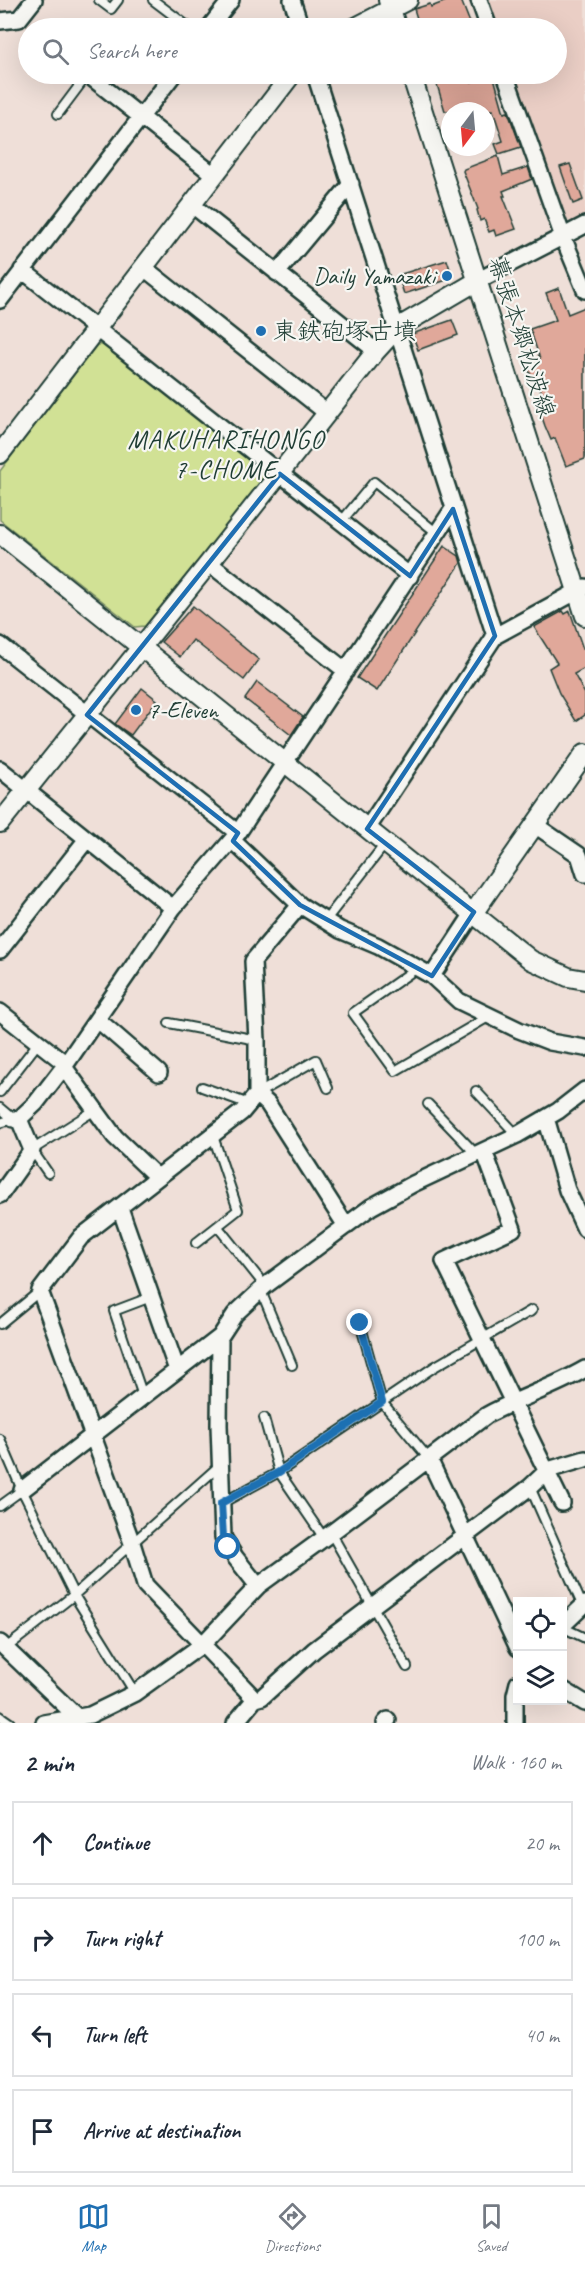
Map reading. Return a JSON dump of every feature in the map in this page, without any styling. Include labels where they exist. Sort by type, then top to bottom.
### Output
[{"type":"street","points":[[20,18],[34,0]]},
{"type":"street","points":[[217,18],[231,0]]},
{"type":"street","points":[[292,0],[298,18]]},
{"type":"street","points":[[369,18],[389,5],[408,0]]},
{"type":"street","points":[[479,0],[485,18]]},
{"type":"street","points":[[0,21],[18,19]]},
{"type":"street","points":[[101,84],[214,175]]},
{"type":"street","points":[[0,300],[166,84]]},
{"type":"street","points":[[0,454],[284,84]]},
{"type":"street","points":[[318,84],[495,636]]},
{"type":"street","name":"幕張本郷松波線","points":[[414,84],[581,589],[585,616]]},
{"type":"street","points":[[509,84],[563,237],[585,290]]},
{"type":"street","points":[[278,273],[351,184]]},
{"type":"street","points":[[191,204],[376,351]]},
{"type":"street","points":[[0,823],[376,351],[397,328],[479,280],[585,225]]},
{"type":"street","points":[[143,267],[327,413]]},
{"type":"street","points":[[22,270],[410,576]]},
{"type":"street","points":[[0,1195],[32,1150],[11,1120],[36,1103],[98,1020],[173,908],[235,837],[286,764],[453,509]]},
{"type":"street","points":[[0,534],[531,960],[568,977],[585,980]]},
{"type":"street","points":[[209,563],[345,671]]},
{"type":"street","points":[[367,829],[495,636],[581,589]]},
{"type":"street","points":[[0,645],[235,837],[300,905],[340,930],[378,946],[432,976],[459,1001],[550,1042],[585,1048]]},
{"type":"street","points":[[432,976],[585,753]]},
{"type":"street","points":[[0,769],[173,908]]},
{"type":"street","points":[[534,825],[579,855],[585,874]]},
{"type":"street","points":[[0,950],[87,839]]},
{"type":"street","points":[[255,1699],[145,1585],[132,1543],[40,1291],[81,1237],[213,1136],[254,1099],[257,1040],[253,961],[300,905]]},
{"type":"street","points":[[0,1012],[65,1066],[114,1137],[157,1177]]},
{"type":"street","points":[[98,1020],[159,1073]]},
{"type":"street","points":[[22,1490],[220,1337],[235,1314],[263,1288],[371,1207],[517,1135],[546,1118],[585,1090]]},
{"type":"street","points":[[254,1099],[268,1104],[346,1226]]},
{"type":"street","points":[[546,1118],[567,1190],[585,1229]]},
{"type":"street","points":[[480,1152],[513,1229],[444,1261],[548,1470],[562,1503]]},
{"type":"street","points":[[120,1208],[177,1370]]},
{"type":"street","points":[[220,1337],[219,1425],[223,1537],[235,1557],[258,1586]]},
{"type":"street","points":[[44,1723],[89,1719],[135,1693],[202,1644],[258,1586],[328,1536],[487,1415],[585,1369]]},
{"type":"street","points":[[429,1459],[513,1638]]},
{"type":"street","points":[[235,1723],[255,1699],[262,1696],[305,1657],[530,1487],[548,1470],[585,1459]]},
{"type":"street","points":[[567,1621],[584,1606]]},
{"type":"street","points":[[3,1646],[89,1719]]},
{"type":"street","points":[[567,1692],[585,1703]]},
{"type":"street","points":[[515,1705],[515,1723]]},
{"type":"lane","points":[[99,0],[111,9],[118,0]]},
{"type":"lane","points":[[153,0],[177,18]]},
{"type":"lane","points":[[58,114],[80,84]]},
{"type":"lane","points":[[341,522],[374,482],[437,533]]},
{"type":"lane","points":[[325,921],[386,844]]},
{"type":"lane","points":[[417,968],[353,1013],[395,1071],[490,1016]]},
{"type":"lane","points":[[169,1023],[257,1040]]},
{"type":"lane","points":[[0,1092],[38,1043]]},
{"type":"lane","points":[[202,1087],[254,1099],[316,1060],[328,1088]]},
{"type":"lane","points":[[476,1091],[517,1135]]},
{"type":"lane","points":[[428,1104],[480,1152]]},
{"type":"lane","points":[[0,1108],[11,1120]]},
{"type":"lane","points":[[48,1173],[32,1150],[95,1110]]},
{"type":"lane","points":[[196,1244],[238,1210],[213,1136]]},
{"type":"lane","points":[[218,1227],[263,1288],[292,1365]]},
{"type":"lane","points":[[0,1324],[40,1291]]},
{"type":"lane","points":[[143,1396],[114,1311],[151,1297]]},
{"type":"lane","points":[[221,1503],[279,1472],[434,1367],[532,1310],[530,1312]]},
{"type":"lane","points":[[360,1323],[382,1402],[429,1459]]},
{"type":"lane","points":[[264,1418],[279,1472],[328,1536],[373,1606],[407,1667]]},
{"type":"lane","points":[[0,1439],[22,1490],[74,1595],[135,1693]]},
{"type":"lane","points":[[3,1646],[74,1595],[221,1465]]},
{"type":"lane","points":[[530,1487],[584,1606]]},
{"type":"lane","points":[[0,1506],[22,1490]]},
{"type":"lane","points":[[567,1629],[585,1638]]},
{"type":"lane","points":[[0,1716],[10,1723]]},
{"type":"highlighted area","points":[[280,474],[410,576],[453,509],[495,636],[367,829],[474,912],[432,976],[300,905],[233,841],[238,833],[87,715]]},
{"type":"shaded area","points":[[484,0],[585,0],[585,214],[571,222],[563,217],[515,84],[567,84],[567,18],[491,18]]},
{"type":"green space","points":[[107,344],[263,470],[264,479],[145,626],[135,627],[0,520],[0,471],[97,345]]},
{"type":"building","points":[[449,0],[461,0],[468,18],[417,18],[414,9],[430,4],[431,7]]},
{"type":"building","points":[[437,84],[496,84],[504,113],[508,112],[521,147],[499,154],[495,144],[503,141],[495,116],[495,102],[442,102]]},
{"type":"building","points":[[498,156],[503,175],[528,167],[532,179],[503,191],[516,229],[496,236],[494,230],[489,232],[484,219],[480,221],[478,209],[463,171]]},
{"type":"building","points":[[570,164],[583,200],[573,204],[560,167]]},
{"type":"building","points":[[447,260],[453,278],[404,294],[398,275]]},
{"type":"building","points":[[559,288],[568,314],[585,307],[585,459],[566,466],[555,438],[551,440],[545,426],[535,397],[542,394],[536,377],[532,378],[526,364],[540,359],[530,329],[556,320],[546,293]]},
{"type":"building","points":[[452,320],[458,335],[418,350],[412,334]]},
{"type":"building","points":[[444,546],[459,556],[461,563],[377,691],[357,678]]},
{"type":"building","points":[[193,606],[259,660],[244,680],[193,640],[180,657],[161,642]]},
{"type":"building","points":[[563,611],[565,614],[570,611],[583,649],[585,648],[585,668],[574,674],[585,694],[585,715],[576,721],[559,693],[549,668],[557,663],[534,627]]},
{"type":"building","points":[[257,682],[303,717],[291,735],[245,699]]},
{"type":"building","points":[[142,688],[157,700],[131,735],[115,724]]},
{"type":"place","name":"Daily Yamazaki","points":[[447,276]]},
{"type":"place","name":"東鉄砲塚古墳","points":[[261,331]]},
{"type":"place","name":"7-Eleven","points":[[136,710]]},
{"type":"district","name":"MAKUHARIHONGO 7-CHOME","points":[[226,454]]},
{"type":"route","points":[[228,1547],[223,1537],[221,1503],[279,1472],[382,1402],[360,1323]]}]
